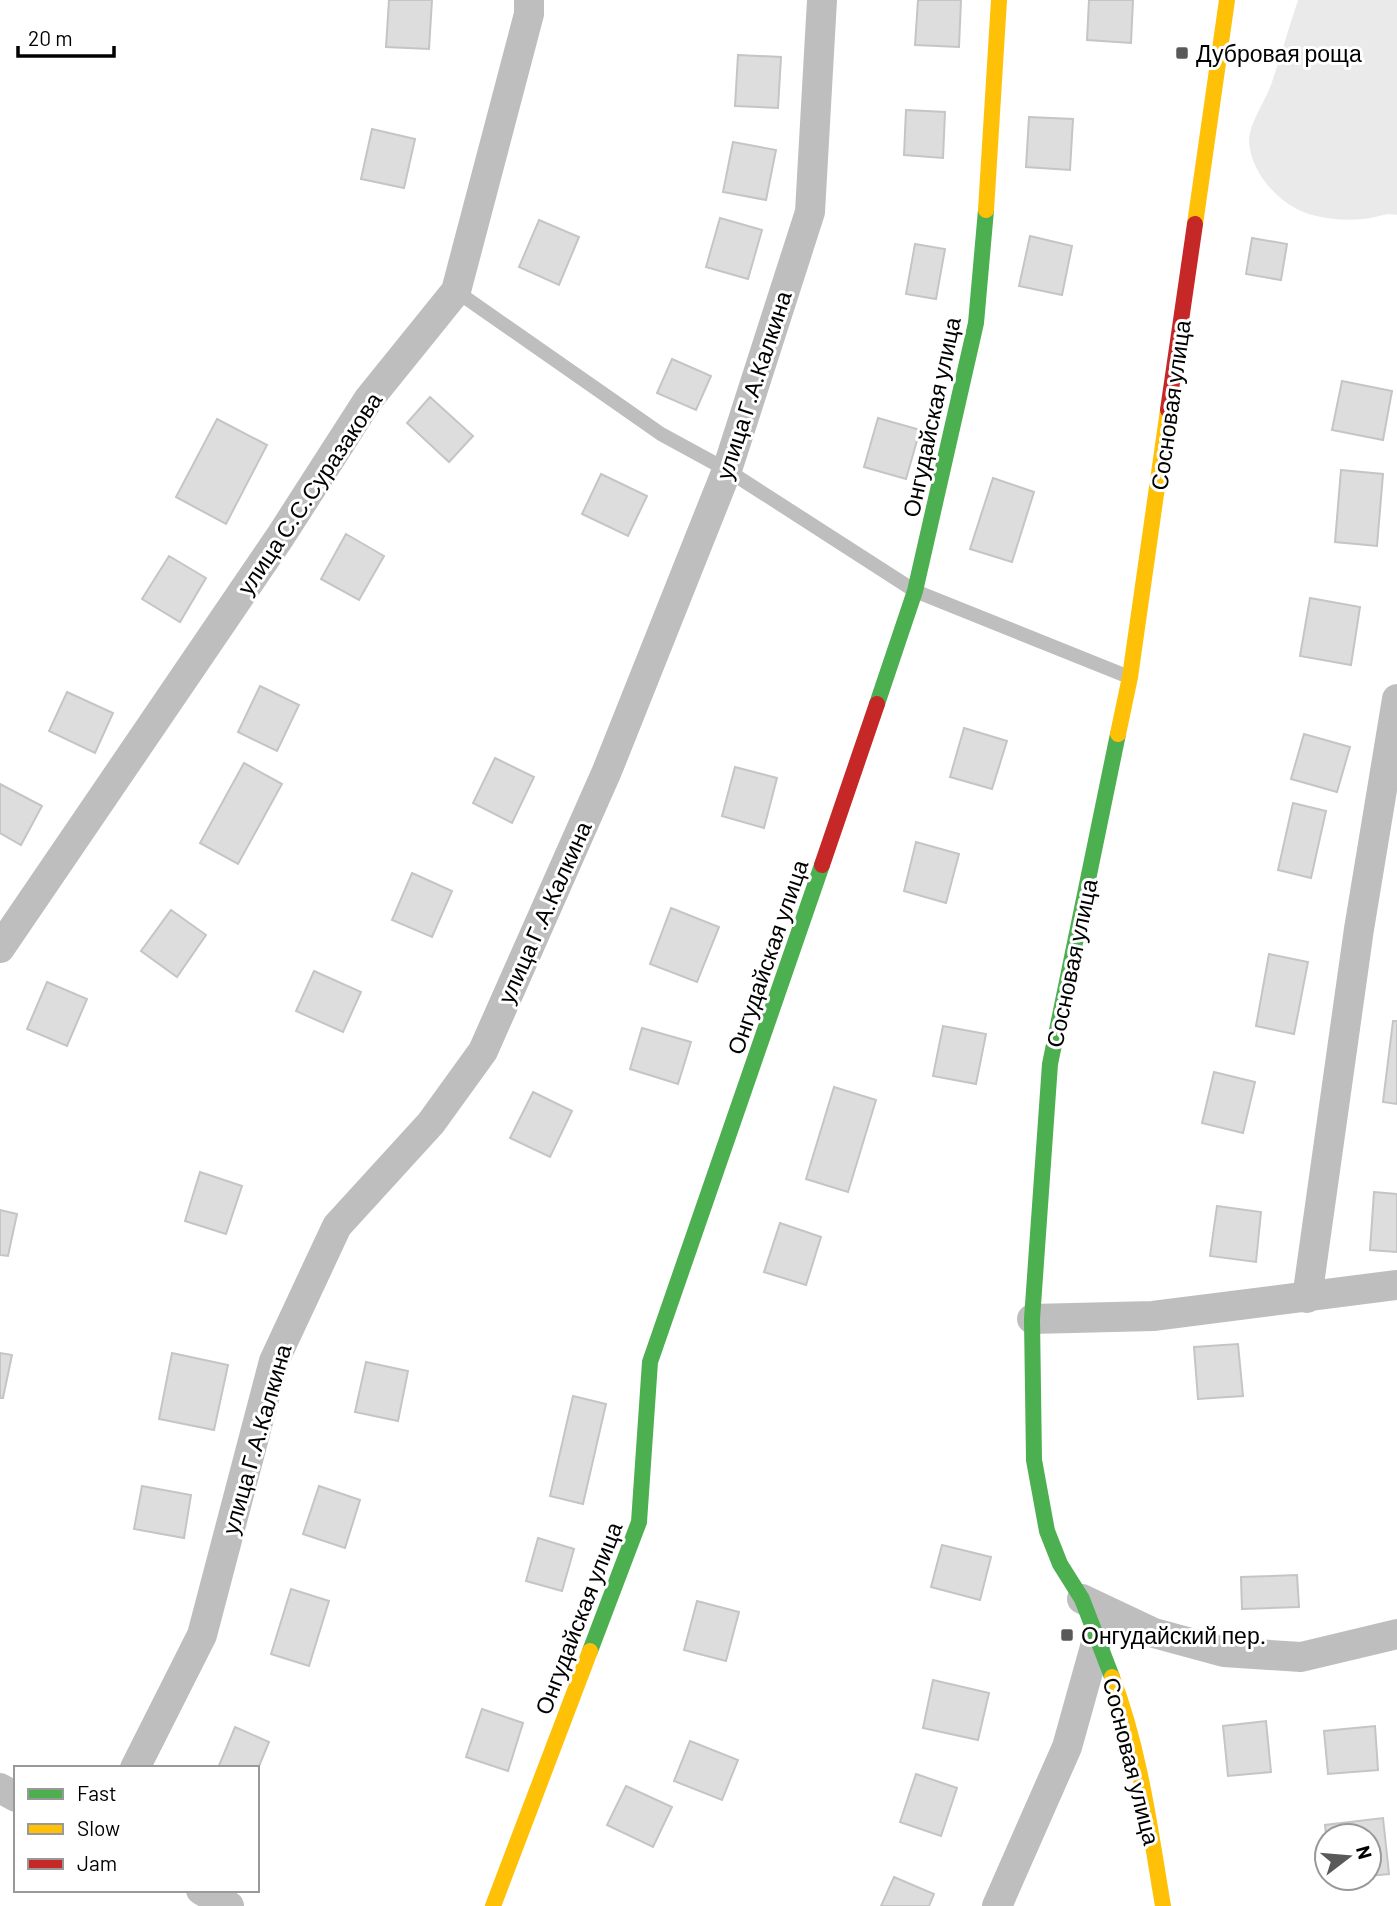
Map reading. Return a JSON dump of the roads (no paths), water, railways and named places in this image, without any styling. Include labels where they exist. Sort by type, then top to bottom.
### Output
[{"type":"street","name":"улица С.С.Суразакова","points":[[0,948],[280,537],[368,400],[456,291],[529,14],[529,0]]},
{"type":"street","name":"улица Г.А.Калкина","points":[[136,1766],[202,1635],[274,1361],[337,1226],[431,1124],[483,1051],[607,771],[727,470],[810,212],[822,0]]},
{"type":"street","name":"Онгудайская улица","points":[[493,1906],[639,1522],[650,1362],[754,1067],[915,591],[976,323],[991,153],[999,0]]},
{"type":"street","name":"Сосновая улица","points":[[1163,1906],[1145,1796],[1124,1706],[1082,1599],[1060,1564],[1047,1531],[1034,1460],[1032,1319],[1050,1065],[1130,677],[1230,3]]},
{"type":"street","points":[[1307,1297],[1359,929],[1397,699]]},
{"type":"street","points":[[1032,1319],[1153,1316],[1397,1285]]},
{"type":"street","points":[[1082,1599],[1154,1633],[1224,1652],[1301,1657],[1397,1634]]},
{"type":"street","points":[[997,1906],[1067,1747],[1098,1636]]},
{"type":"street","points":[[204,1892],[229,1906]]},
{"type":"lane","points":[[456,291],[661,434],[727,470],[915,591],[1130,677]]},
{"type":"place","name":"Дубровая роща","points":[[1182,53]]},
{"type":"place","name":"Онгудайский пер.","points":[[1067,1635]]}]
